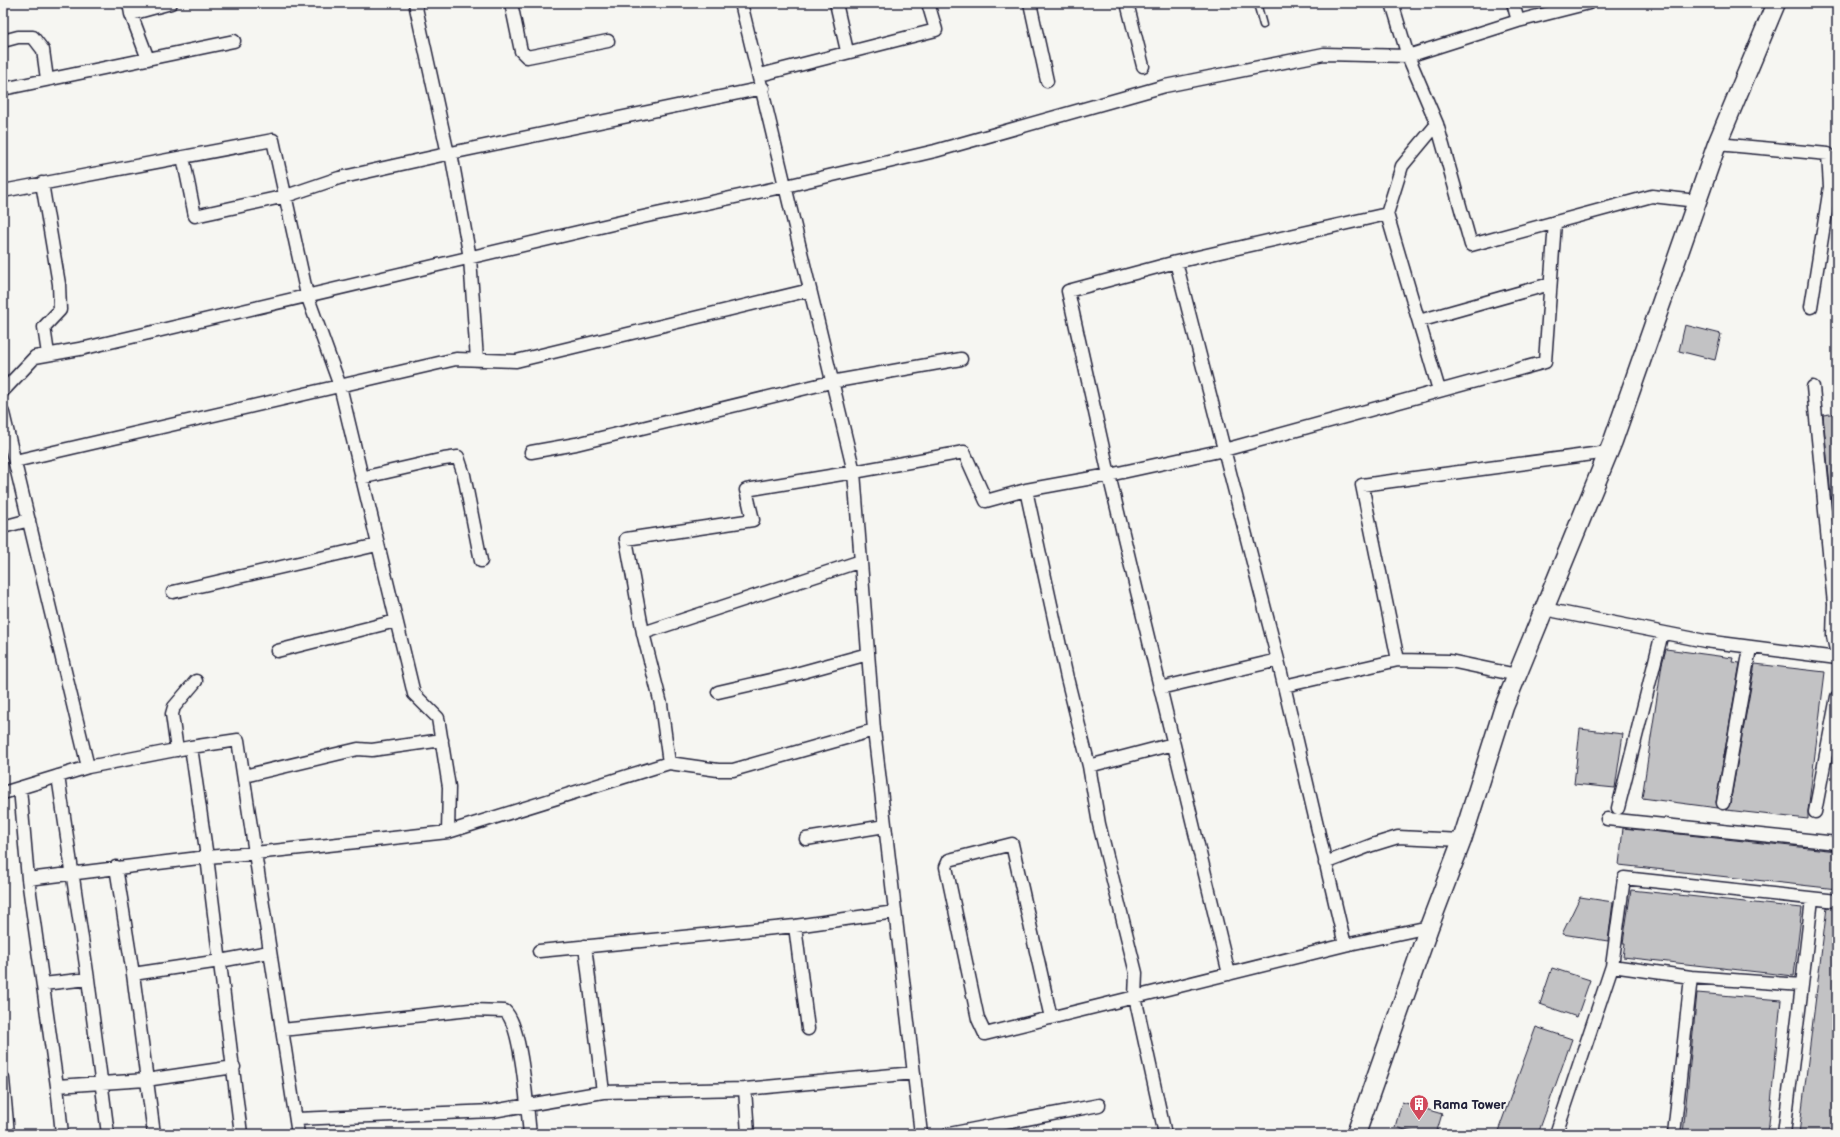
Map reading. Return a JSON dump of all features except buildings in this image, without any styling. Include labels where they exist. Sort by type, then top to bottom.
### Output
[{"type":"street","points":[[148,59],[130,8],[171,3]]},
{"type":"street","points":[[415,3],[450,153],[470,258],[477,360]]},
{"type":"street","points":[[511,3],[521,51],[527,57],[608,41]]},
{"type":"street","points":[[741,3],[760,75],[854,472],[874,730],[921,1134]]},
{"type":"street","points":[[836,3],[847,51]]},
{"type":"street","points":[[760,75],[847,51],[936,30],[928,3]]},
{"type":"street","points":[[1030,3],[1047,81]]},
{"type":"street","points":[[1127,3],[1144,66]]},
{"type":"street","points":[[1392,3],[1408,56],[1438,124],[1471,245],[1652,196],[1697,201]]},
{"type":"street","points":[[1513,3],[1518,21]]},
{"type":"street","points":[[3,392],[35,357],[85,348],[638,218],[786,186],[935,151],[1180,83],[1324,54],[1408,56],[1518,21],[1589,3]]},
{"type":"street","points":[[1356,1134],[1429,927],[1462,840],[1504,707],[1608,452],[1717,144],[1776,3]]},
{"type":"street","points":[[3,41],[18,37],[33,37],[44,50],[47,79]]},
{"type":"street","points":[[3,89],[234,41]]},
{"type":"street","points":[[183,157],[195,216],[286,196],[339,178],[450,153],[763,88]]},
{"type":"street","points":[[1438,124],[1402,166],[1387,214],[1439,390]]},
{"type":"street","points":[[3,191],[273,140],[308,295],[340,386],[414,694],[438,718],[449,787],[448,832]]},
{"type":"street","points":[[1717,144],[1828,154],[1833,187],[1811,307]]},
{"type":"street","points":[[42,184],[60,284],[60,310],[44,327],[48,354]]},
{"type":"street","points":[[1229,974],[1109,475],[1068,291],[1176,262],[1387,214]]},
{"type":"street","points":[[669,763],[661,704],[643,633],[626,539],[753,520],[746,490],[964,452],[986,501],[1026,490],[1109,475],[1224,450],[1545,362],[1555,222]]},
{"type":"street","points":[[1176,262],[1278,660],[1345,945]]},
{"type":"street","points":[[1419,321],[1550,284]]},
{"type":"street","points":[[15,461],[456,359],[516,361],[810,290]]},
{"type":"street","points":[[531,452],[584,443],[832,382],[961,359]]},
{"type":"street","points":[[1544,609],[1662,633],[1750,648],[1837,656],[1833,636],[1836,604],[1813,387]]},
{"type":"street","points":[[3,413],[88,767]]},
{"type":"street","points":[[1398,660],[1362,485],[1608,452]]},
{"type":"street","points":[[361,478],[458,457],[464,475],[481,561]]},
{"type":"street","points":[[1026,490],[1067,678],[1089,766],[1100,824],[1136,973],[1135,997],[1164,1134]]},
{"type":"street","points":[[3,527],[29,520]]},
{"type":"street","points":[[172,592],[378,545]]},
{"type":"street","points":[[643,633],[861,561]]},
{"type":"street","points":[[277,652],[396,621]]},
{"type":"street","points":[[1618,808],[1662,633]]},
{"type":"street","points":[[1722,803],[1750,648]]},
{"type":"street","points":[[718,692],[792,675],[868,654]]},
{"type":"street","points":[[1160,688],[1278,660]]},
{"type":"street","points":[[1284,686],[1398,660],[1450,661],[1517,675]]},
{"type":"street","points":[[177,750],[172,714],[174,707],[196,682]]},
{"type":"street","points":[[1815,812],[1837,697]]},
{"type":"street","points":[[28,879],[72,875],[116,867],[448,832],[669,763],[718,770],[733,770],[874,730]]},
{"type":"street","points":[[3,793],[88,767],[191,747],[238,740],[269,952],[298,1134]]},
{"type":"street","points":[[244,776],[358,749],[372,750],[442,740]]},
{"type":"street","points":[[1089,766],[1173,744]]},
{"type":"street","points":[[191,747],[207,857],[234,1067],[241,1134]]},
{"type":"street","points":[[58,776],[88,979],[108,1134]]},
{"type":"street","points":[[20,788],[28,879],[57,1086],[62,1134]]},
{"type":"street","points":[[1607,819],[1837,843]]},
{"type":"street","points":[[806,839],[886,826]]},
{"type":"street","points":[[1325,862],[1398,837],[1462,840]]},
{"type":"street","points":[[1051,1018],[1012,844],[949,860],[946,867],[978,1020],[985,1034],[1051,1018],[1229,974],[1345,945],[1429,927]]},
{"type":"street","points":[[116,867],[133,974],[154,1134]]},
{"type":"street","points":[[1556,1134],[1612,966],[1624,878],[1837,901]]},
{"type":"street","points":[[1784,1134],[1812,899]]},
{"type":"street","points":[[539,951],[795,926],[895,912]]},
{"type":"street","points":[[795,926],[808,1029]]},
{"type":"street","points":[[585,946],[603,1092]]},
{"type":"street","points":[[133,974],[269,952]]},
{"type":"street","points":[[1612,966],[1691,977],[1802,985]]},
{"type":"street","points":[[1674,1134],[1691,977]]},
{"type":"street","points":[[43,984],[88,979]]},
{"type":"street","points":[[282,1030],[470,1010],[505,1011],[511,1016],[516,1032],[530,1134]]},
{"type":"street","points":[[57,1086],[146,1080],[234,1067]]},
{"type":"street","points":[[296,1119],[493,1110],[603,1092],[745,1089],[914,1073]]},
{"type":"street","points":[[3,1079],[8,1134]]},
{"type":"street","points":[[745,1089],[748,1134]]},
{"type":"street","points":[[948,1134],[1099,1105]]},
{"type":"lane","points":[[1257,3],[1262,25]]},
{"type":"place","name":"Rama Tower","points":[[1419,1121]]}]
